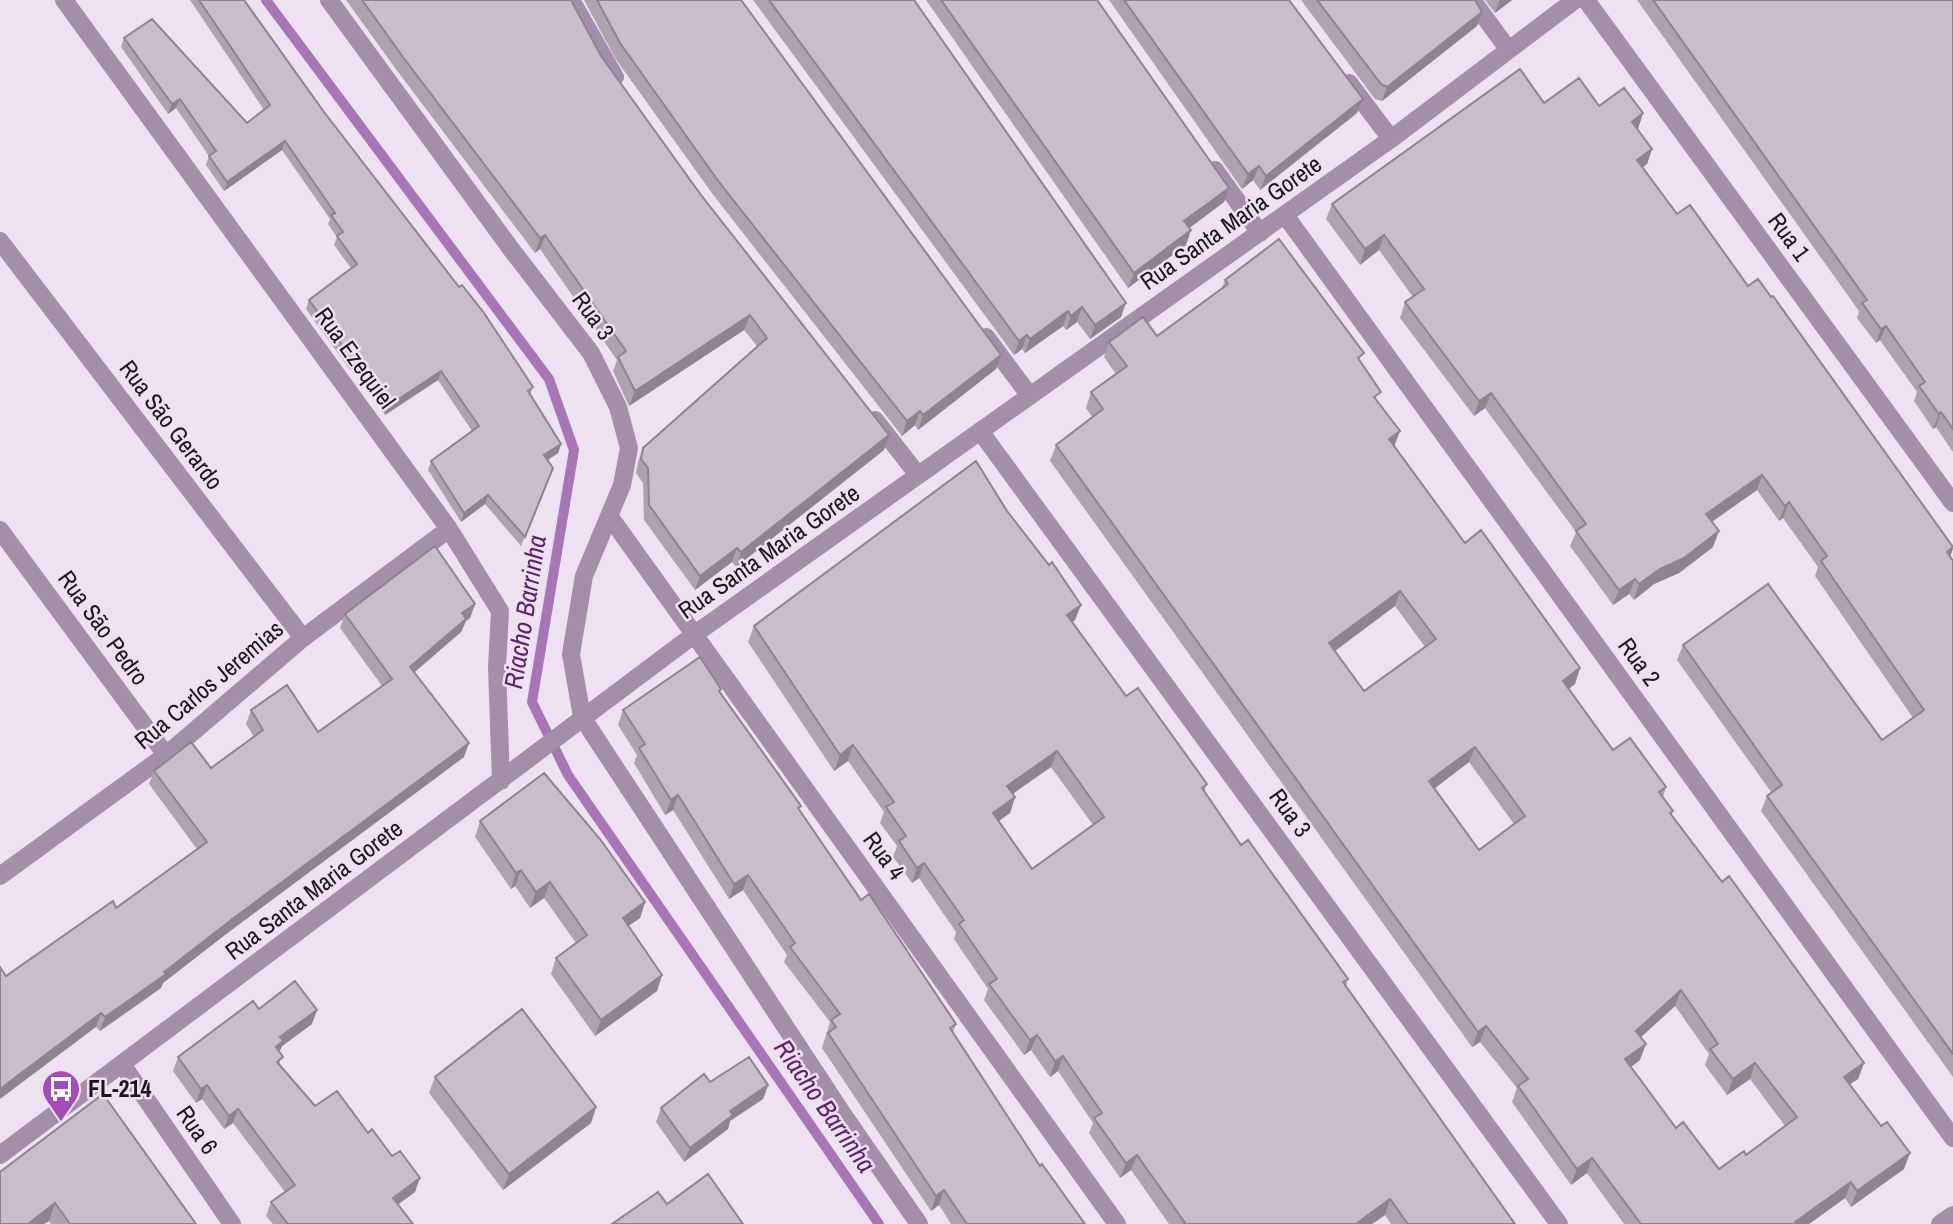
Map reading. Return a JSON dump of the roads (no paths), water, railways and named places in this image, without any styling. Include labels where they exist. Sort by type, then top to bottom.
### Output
[{"type":"street","name":"Rua Ezequiel","points":[[64,0],[449,529],[500,611],[497,668],[501,781]]},
{"type":"street","name":"Rua 3","points":[[329,0],[511,249],[591,353],[618,407],[629,448],[622,485],[584,576],[571,654],[578,721]]},
{"type":"street","points":[[571,0],[605,64],[628,96]]},
{"type":"street","points":[[1472,0],[1508,49]]},
{"type":"street","name":"Rua Santa Maria Gorete","points":[[0,1155],[695,634],[1030,396],[1133,314],[1260,233],[1391,139],[1575,0]]},
{"type":"street","name":"Rua 1","points":[[1586,0],[1953,503]]},
{"type":"street","points":[[1335,64],[1391,139]]},
{"type":"street","points":[[1205,155],[1260,233]]},
{"type":"street","name":"Rua 2","points":[[1285,215],[1953,1138]]},
{"type":"street","name":"Rua São Gerardo","points":[[0,241],[303,638]]},
{"type":"street","points":[[973,319],[1030,396]]},
{"type":"street","points":[[864,406],[918,475]]},
{"type":"street","name":"Rua 3","points":[[980,431],[1559,1224]]},
{"type":"street","name":"Rua 4","points":[[610,517],[1117,1224]]},
{"type":"street","name":"Rua Carlos Jeremias","points":[[3,868],[166,755],[303,638],[449,529]]},
{"type":"street","name":"Rua São Pedro","points":[[0,530],[166,755]]},
{"type":"street","points":[[578,721],[919,1224]]},
{"type":"street","name":"Rua 6","points":[[122,1064],[232,1224]]},
{"type":"street","points":[[1940,1224],[1953,1214]]},
{"type":"waterway","name":"Riacho Barrinha","points":[[266,0],[549,379],[574,450],[532,702],[568,775],[879,1224]]},
{"type":"place","name":"FL-214","points":[[61,1123]]}]
